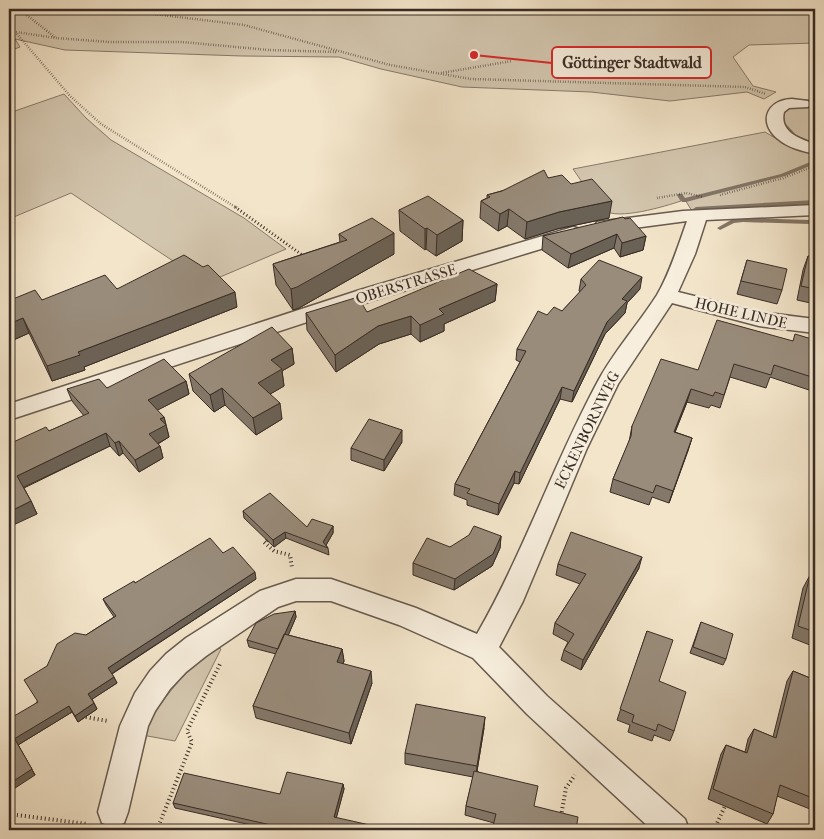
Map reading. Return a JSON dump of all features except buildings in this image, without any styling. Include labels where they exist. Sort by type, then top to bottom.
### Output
[{"type":"street","points":[[794,104],[779,108],[775,115],[777,128],[787,138],[815,149]]},
{"type":"street","name":"OBERSTRASSE","points":[[9,412],[367,296],[557,237],[638,220],[700,204],[815,210]]},
{"type":"street","name":"ECKENBORNWEG","points":[[483,649],[510,601],[572,456],[608,382],[667,295],[685,254],[700,204]]},
{"type":"street","name":"HOHE LINDE","points":[[667,295],[752,318],[779,323],[815,326]]},
{"type":"street","points":[[113,812],[134,726],[145,702],[160,680],[176,663],[196,648],[269,599],[296,590],[313,589],[347,595],[407,616],[483,649],[537,705],[674,830]]},
{"type":"path","points":[[19,9],[56,38]]},
{"type":"path","points":[[114,9],[244,26],[390,65],[438,74],[471,78],[561,83],[647,83],[709,88],[745,87],[794,104]]},
{"type":"path","points":[[9,32],[109,42],[182,42],[269,50],[343,52]]},
{"type":"path","points":[[17,34],[70,96],[101,124],[254,219],[312,261]]},
{"type":"path","points":[[438,74],[512,61]]},
{"type":"path","points":[[716,196],[783,178],[815,166]]},
{"type":"path","points":[[656,198],[678,193],[682,195],[697,193],[700,204]]},
{"type":"path","points":[[267,540],[264,542],[274,551],[290,556],[296,590]]},
{"type":"path","points":[[158,830],[192,742],[187,731],[222,660]]},
{"type":"path","points":[[79,708],[85,717],[134,726]]},
{"type":"path","points":[[560,822],[566,788],[590,754]]},
{"type":"path","points":[[714,830],[725,806]]},
{"type":"path","points":[[9,814],[87,824]]},
{"type":"shaded area","points":[[9,9],[815,9],[815,43],[749,45],[733,57],[753,86],[776,92],[764,99],[747,92],[670,101],[591,92],[462,87],[381,69],[339,57],[65,50],[15,39],[20,47],[9,51]]},
{"type":"shaded area","points":[[64,94],[86,118],[111,140],[244,218],[286,249],[206,283],[71,193],[9,219],[9,113]]},
{"type":"shaded area","points":[[787,100],[815,100],[815,146],[801,141],[786,132],[782,115],[786,110]]},
{"type":"shaded area","points":[[765,132],[787,145],[815,154],[815,205],[692,211],[682,195],[678,196],[681,201],[653,209],[630,213],[610,213],[596,202],[573,169]]},
{"type":"shaded area","points":[[215,647],[221,649],[175,741],[142,735],[174,687]]},
{"type":"waterway","points":[[784,125],[794,136],[815,145]]},
{"type":"waterway","points":[[680,195],[684,201],[783,175],[815,162]]},
{"type":"waterway","points":[[696,209],[815,202]]},
{"type":"waterway","points":[[720,228],[733,221],[743,220],[810,222]]},
{"type":"place","name":"Göttinger Stadtwald","points":[[474,55]]}]
